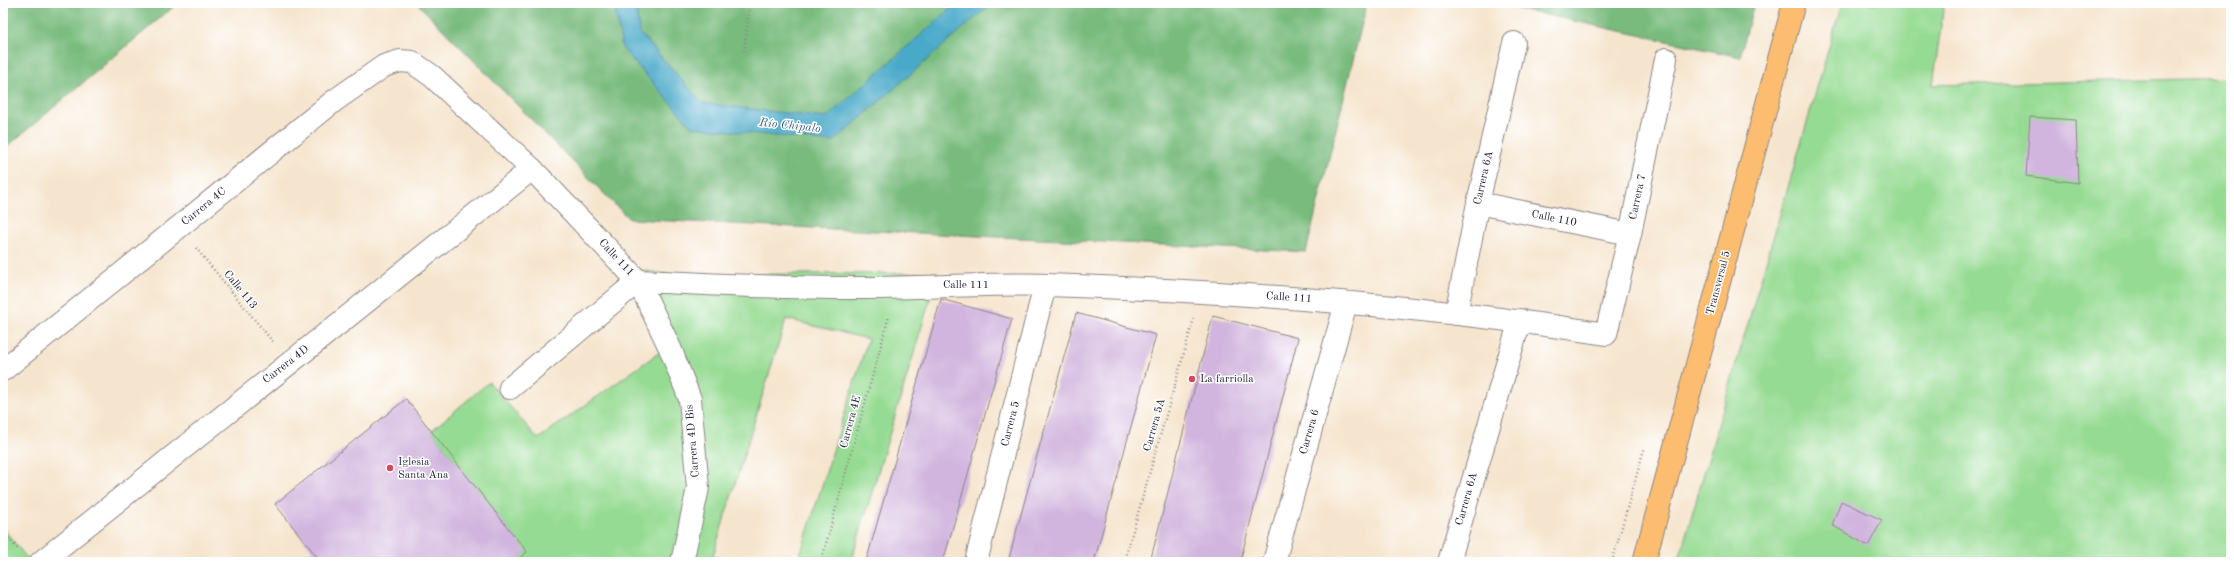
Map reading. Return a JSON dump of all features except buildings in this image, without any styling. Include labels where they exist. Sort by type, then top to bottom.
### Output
[{"type":"main road","name":"Transversal 5","points":[[1644,562],[1794,3]]},
{"type":"street","name":"Carrera 6A","points":[[1456,314],[1478,203],[1514,43]]},
{"type":"street","name":"Carrera 7","points":[[1606,334],[1630,234],[1666,59]]},
{"type":"street","name":"Carrera 4C","points":[[3,370],[334,101],[384,66],[400,61],[412,62]]},
{"type":"street","name":"Calle 111","points":[[412,62],[432,76],[532,169],[638,281],[834,287],[1045,285],[1201,292],[1346,303],[1520,320],[1606,334]]},
{"type":"street","name":"Carrera 4D","points":[[41,562],[532,169]]},
{"type":"street","name":"Calle 110","points":[[1478,203],[1630,234]]},
{"type":"street","points":[[510,388],[638,281]]},
{"type":"street","name":"Carrera 4D Bis","points":[[638,281],[670,348],[690,399],[698,488],[682,562]]},
{"type":"street","name":"Carrera 5","points":[[976,562],[1045,285]]},
{"type":"street","name":"Carrera 6","points":[[1274,562],[1346,303]]},
{"type":"street","name":"Carrera 6A","points":[[1448,562],[1520,320]]},
{"type":"path","points":[[744,51],[750,3]]},
{"type":"path","name":"Calle 113","points":[[179,227],[289,362]]},
{"type":"path","name":"Carrera 4E","points":[[821,562],[896,287]]},
{"type":"path","name":"Carrera 5A","points":[[1124,562],[1201,292]]},
{"type":"green space","points":[[3,3],[178,3],[3,150]]},
{"type":"green space","points":[[417,3],[1367,3],[1306,252],[629,219]]},
{"type":"green space","points":[[1491,3],[1754,3],[1740,57]]},
{"type":"green space","points":[[1842,3],[1944,3],[1933,85],[2231,78],[2231,562],[1678,562]]},
{"type":"green space","points":[[631,269],[673,275],[938,273],[851,562],[798,562],[868,339],[786,319],[711,562],[515,562],[526,552],[431,431],[489,382],[538,439],[664,349]]},
{"type":"green space","points":[[3,528],[30,562],[3,562]]},
{"type":"water","name":"Río Chipalo","points":[[614,3],[635,3],[640,33],[702,103],[826,118],[957,3],[992,3],[833,142],[692,127],[622,48]]},
{"type":"place","name":"La farriolla","points":[[1192,379]]},
{"type":"place","name":"Iglesia Santa Ana","points":[[390,468]]}]
